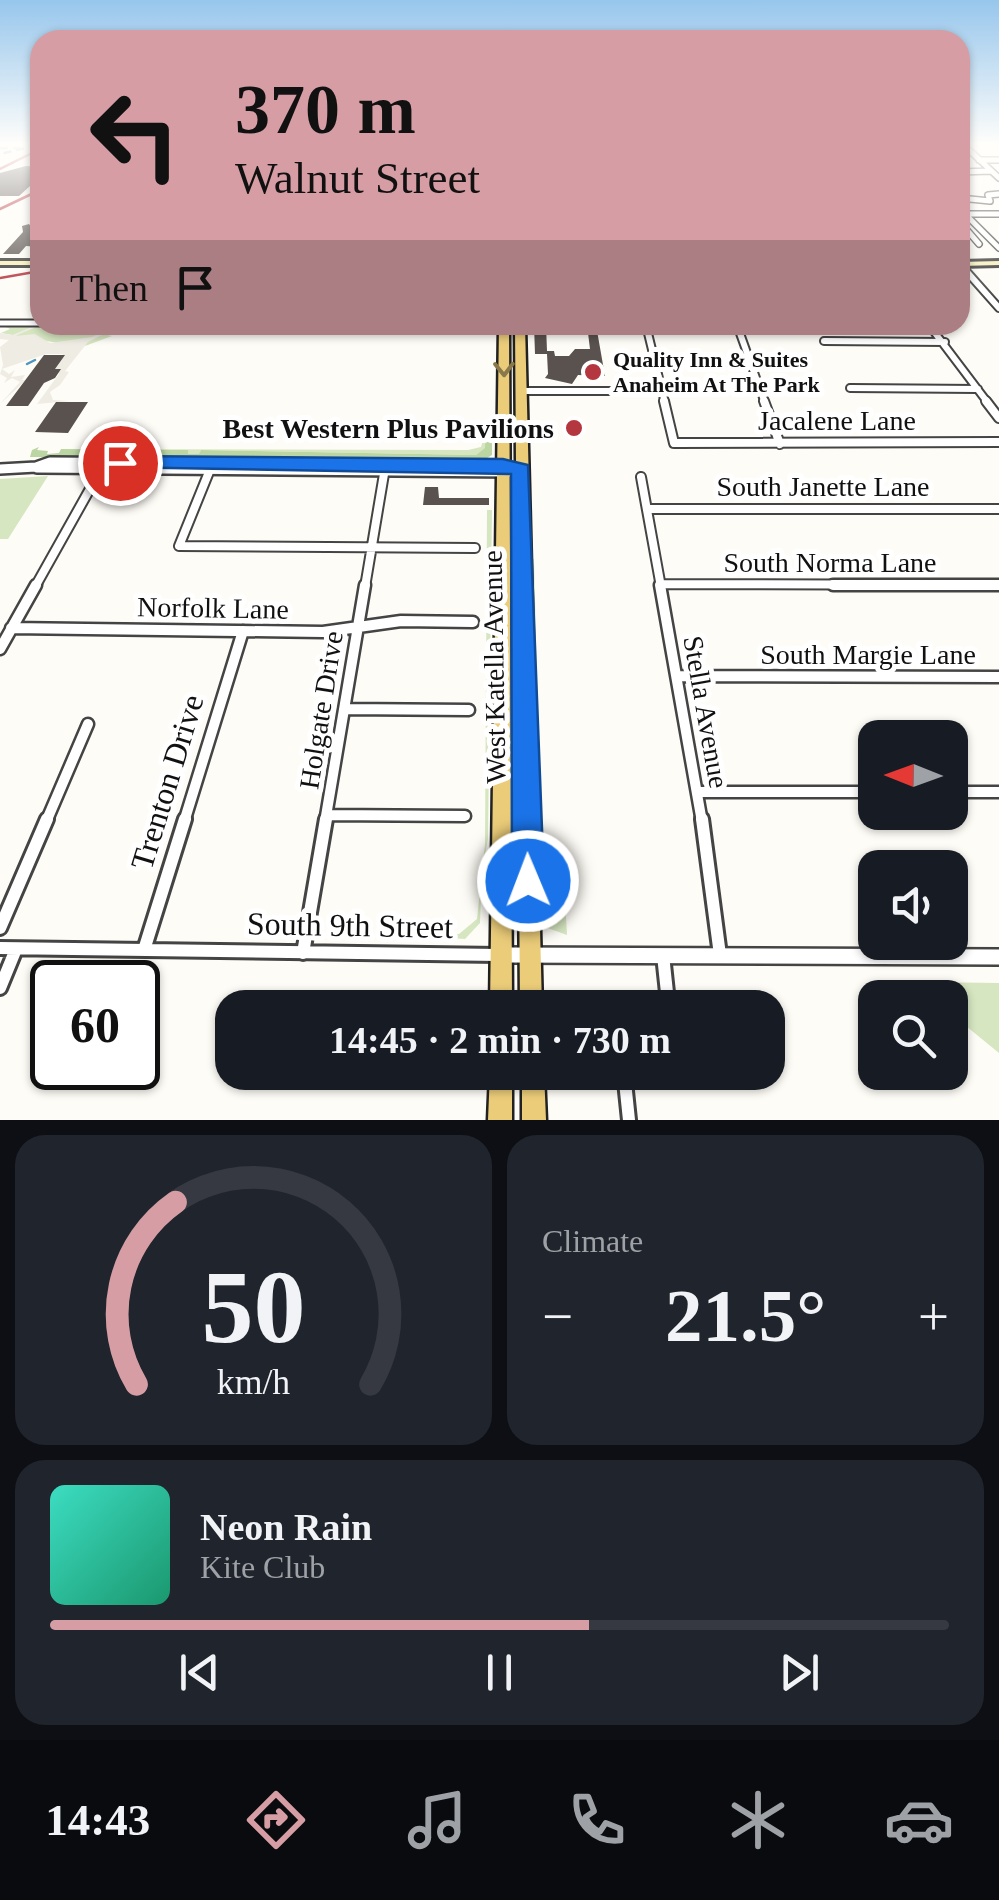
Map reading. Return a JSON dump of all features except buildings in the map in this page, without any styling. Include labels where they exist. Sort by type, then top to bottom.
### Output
[{"type":"main road","points":[[1,261],[30,261]]},
{"type":"main road","points":[[970,264],[999,263]]},
{"type":"main road","name":"West Katella Avenue","points":[[504,335],[530,990]]},
{"type":"main road","name":"West Katella Avenue","points":[[501,990],[509,469],[520,391],[520,335]]},
{"type":"main road","points":[[500,1120],[501,1090]]},
{"type":"main road","points":[[533,1090],[534,1120]]},
{"type":"street","points":[[988,196],[999,212]]},
{"type":"street","points":[[970,199],[990,201]]},
{"type":"street","points":[[970,214],[999,212]]},
{"type":"street","points":[[970,219],[998,248]]},
{"type":"street","points":[[970,234],[979,244]]},
{"type":"street","points":[[970,275],[999,308]]},
{"type":"street","points":[[0,323],[30,322]]},
{"type":"street","points":[[520,391],[662,391],[648,335]]},
{"type":"street","points":[[741,335],[780,444]]},
{"type":"street","points":[[938,335],[999,418]]},
{"type":"street","points":[[824,341],[945,342]]},
{"type":"street","points":[[850,388],[978,389]]},
{"type":"street","name":"Jacalene Lane","points":[[662,391],[674,443],[999,442]]},
{"type":"street","points":[[36,467],[50,462],[509,469]]},
{"type":"street","points":[[0,469],[384,474],[509,469]]},
{"type":"street","points":[[0,649],[100,471]]},
{"type":"street","points":[[209,472],[179,546],[475,548]]},
{"type":"street","name":"Holgate Drive","points":[[302,953],[384,474]]},
{"type":"street","name":"Stella Avenue","points":[[642,477],[698,792],[720,955]]},
{"type":"street","name":"South Janette Lane","points":[[647,509],[999,509]]},
{"type":"street","name":"South Norma Lane","points":[[660,584],[999,585]]},
{"type":"street","name":"Norfolk Lane","points":[[12,628],[322,632],[401,621],[473,622]]},
{"type":"street","name":"Trenton Drive","points":[[144,950],[242,631]]},
{"type":"street","name":"South Margie Lane","points":[[677,676],[999,677]]},
{"type":"street","points":[[344,708],[469,710]]},
{"type":"street","points":[[0,928],[88,724]]},
{"type":"street","points":[[698,792],[858,792]]},
{"type":"street","points":[[968,792],[999,792]]},
{"type":"street","points":[[327,815],[464,816]]},
{"type":"street","name":"South 9th Street","points":[[0,948],[999,957]]},
{"type":"street","points":[[0,988],[16,948]]},
{"type":"street","points":[[663,956],[667,990]]},
{"type":"street","points":[[626,1090],[628,1120]]},
{"type":"green space","points":[[6,327],[30,327],[30,335],[112,336],[85,346],[87,341],[55,346],[58,343],[1,333],[10,329]]},
{"type":"green space","points":[[492,426],[492,455],[484,460],[30,457],[32,450],[39,447],[37,450],[48,451],[47,454],[59,453],[61,449],[188,450],[188,454],[199,454],[201,450],[476,455],[485,448],[486,430]]},
{"type":"green space","points":[[486,430],[486,448],[476,455],[201,450],[200,454],[186,454],[187,450],[61,449],[468,450],[481,447]]},
{"type":"green space","points":[[48,476],[8,539],[0,539],[0,479]]},
{"type":"green space","points":[[487,510],[492,510],[488,839],[483,865]]},
{"type":"green space","points":[[508,534],[514,544],[517,845],[512,846]]},
{"type":"green space","points":[[530,559],[534,559],[543,915],[549,923],[555,922],[565,899],[567,935],[542,926],[539,919]]},
{"type":"green space","points":[[482,874],[480,923],[465,939],[450,938],[450,934],[459,934],[477,919]]},
{"type":"green space","points":[[968,983],[999,983],[999,1053],[968,1028]]},
{"type":"shaded area","points":[[30,328],[15,336],[37,335],[50,343],[102,335],[88,342],[65,371],[69,372],[60,385],[50,392],[53,400],[70,401],[37,404],[59,374],[55,369],[63,354],[46,354],[2,369],[9,374],[15,370],[11,377],[25,375],[22,380],[26,380],[0,404],[20,382],[12,378],[4,383],[7,378],[0,374],[0,347],[9,340],[0,339],[0,333],[12,335]]},
{"type":"waterway","points":[[27,364],[35,360]]},
{"type":"railway","points":[[0,209],[27,196]]},
{"type":"railway","points":[[0,278],[30,273]]},
{"type":"place","name":"Quality Inn & Suites Anaheim At The Park","points":[[593,372]]},
{"type":"place","name":"Best Western Plus Pavilions","points":[[574,428]]},
{"type":"route","points":[[120,463],[503,466],[521,470],[528,881]]}]
